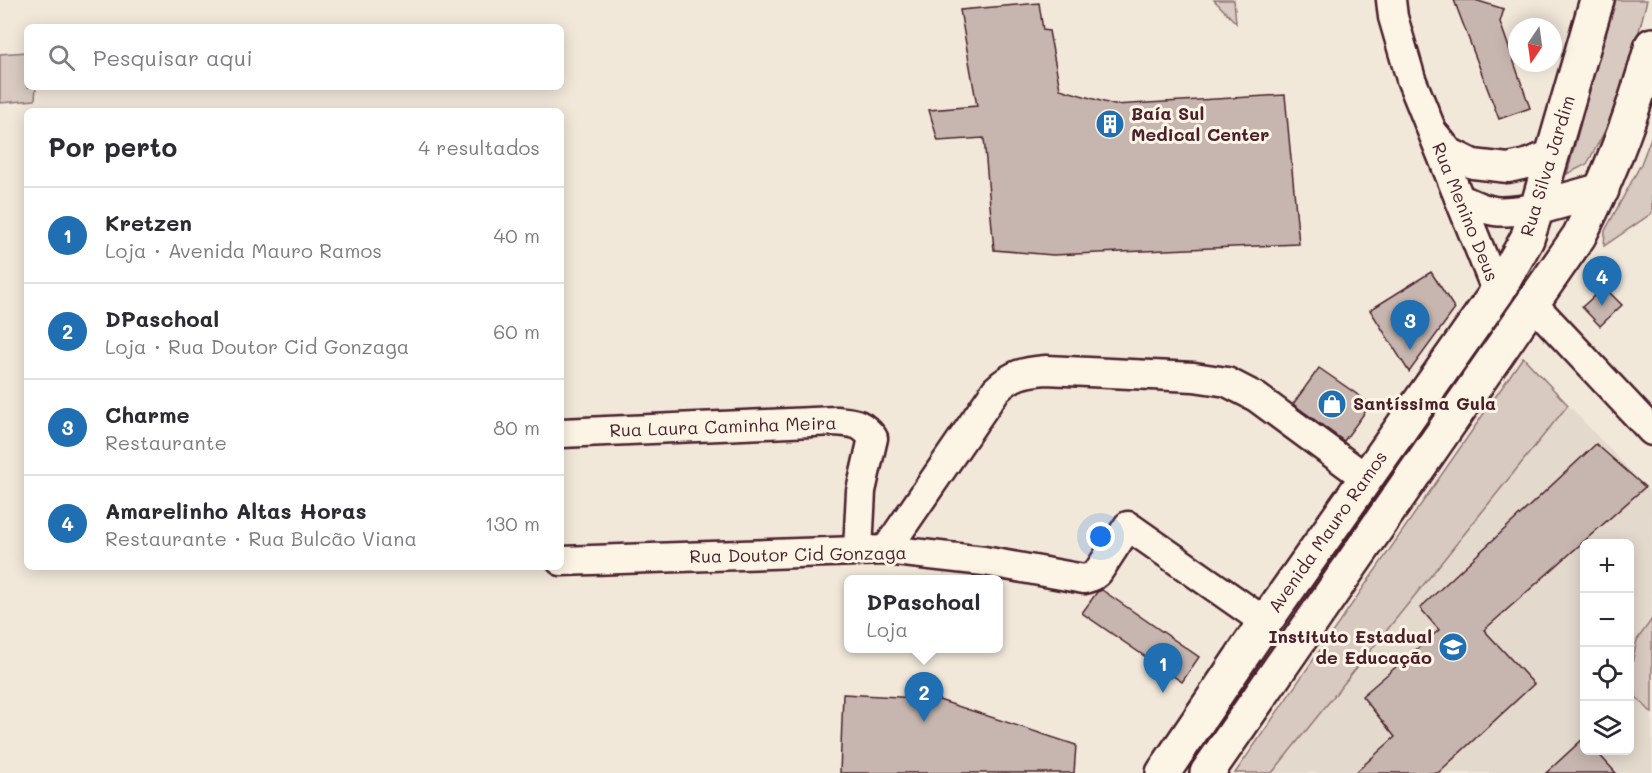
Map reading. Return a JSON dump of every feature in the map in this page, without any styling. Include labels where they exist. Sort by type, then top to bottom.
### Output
[{"type":"main road","name":"Rua Silva Jardim","points":[[1497,292],[1527,239],[1597,0]]},
{"type":"main road","points":[[1533,304],[1579,236],[1602,190],[1630,116],[1652,45]]},
{"type":"main road","points":[[1537,208],[1602,190]]},
{"type":"main road","name":"Avenida Mauro Ramos","points":[[1163,773],[1264,622],[1497,292]]},
{"type":"main road","name":"Avenida Mauro Ramos","points":[[1207,773],[1533,304]]},
{"type":"street","name":"Rua Menino Deus","points":[[1391,0],[1393,17],[1411,79],[1497,292]]},
{"type":"street","name":"Rua Menino Deus","points":[[1432,132],[1449,152],[1473,164],[1508,168],[1526,165],[1552,154]]},
{"type":"street","points":[[1459,198],[1486,211],[1503,213],[1537,208]]},
{"type":"street","points":[[1533,304],[1652,431]]},
{"type":"street","points":[[886,550],[996,390],[1009,379],[1025,372],[1046,370],[1183,376],[1227,382],[1256,397],[1366,478]]},
{"type":"street","name":"Rua Laura Caminha Meira","points":[[564,432],[836,421],[856,423],[865,428],[873,438],[861,491],[858,550]]},
{"type":"street","name":"Rua Doutor Cid Gonzaga","points":[[564,561],[886,550],[984,561],[1084,579],[1098,572],[1128,526],[1264,622]]},
{"type":"shaded area","points":[[1214,0],[1234,0],[1236,23]]},
{"type":"shaded area","points":[[1614,0],[1647,0],[1621,101],[1587,164],[1567,174]]},
{"type":"shaded area","points":[[24,52],[24,90],[36,90],[35,100],[0,103],[0,54]]},
{"type":"shaded area","points":[[1652,135],[1652,213],[1604,246],[1605,231],[1641,164]]},
{"type":"shaded area","name":"Instituto Estadual de Educação","points":[[1523,357],[1652,494],[1652,773],[1235,773]]},
{"type":"shaded area","points":[[1523,357],[1568,405],[1272,773],[1235,773]]},
{"type":"shaded area","points":[[1652,619],[1652,713],[1636,697],[1634,654],[1637,640]]},
{"type":"building","points":[[1454,0],[1475,0],[1504,9],[1500,22],[1508,45],[1508,72],[1517,72],[1530,108],[1499,119]]},
{"type":"building","name":"Baía Sul Medical Center","points":[[1039,3],[1043,30],[1049,31],[1060,89],[1114,105],[1285,95],[1299,244],[1053,255],[994,250],[984,138],[938,141],[929,110],[977,106],[960,10]]},
{"type":"building","points":[[1431,272],[1455,309],[1409,372],[1370,310]]},
{"type":"building","points":[[1604,287],[1622,305],[1600,326],[1582,307]]},
{"type":"building","name":"Santíssima Gula","points":[[1319,368],[1371,404],[1344,441],[1293,404]]},
{"type":"building","points":[[1596,444],[1645,487],[1586,539],[1580,539],[1580,545],[1484,630],[1534,684],[1438,773],[1355,773],[1395,737],[1362,696],[1439,630],[1420,608]]},
{"type":"building","points":[[1102,590],[1199,657],[1182,682],[1082,613],[1097,592]]},
{"type":"building","points":[[843,694],[936,699],[1076,745],[1074,773],[840,773]]},
{"type":"building","points":[[1580,742],[1580,755],[1600,755],[1616,773],[1546,773]]},
{"type":"place","name":"Baía Sul Medical Center","points":[[1110,124]]},
{"type":"place","name":"Amarelinho Altas Horas","points":[[1602,306]]},
{"type":"place","name":"Charme","points":[[1410,350]]},
{"type":"place","name":"Santíssima Gula","points":[[1332,404]]},
{"type":"place","name":"Instituto Estadual de Educação","points":[[1453,647]]},
{"type":"place","name":"Kretzen","points":[[1163,693]]},
{"type":"place","name":"DPaschoal","points":[[924,722]]}]
